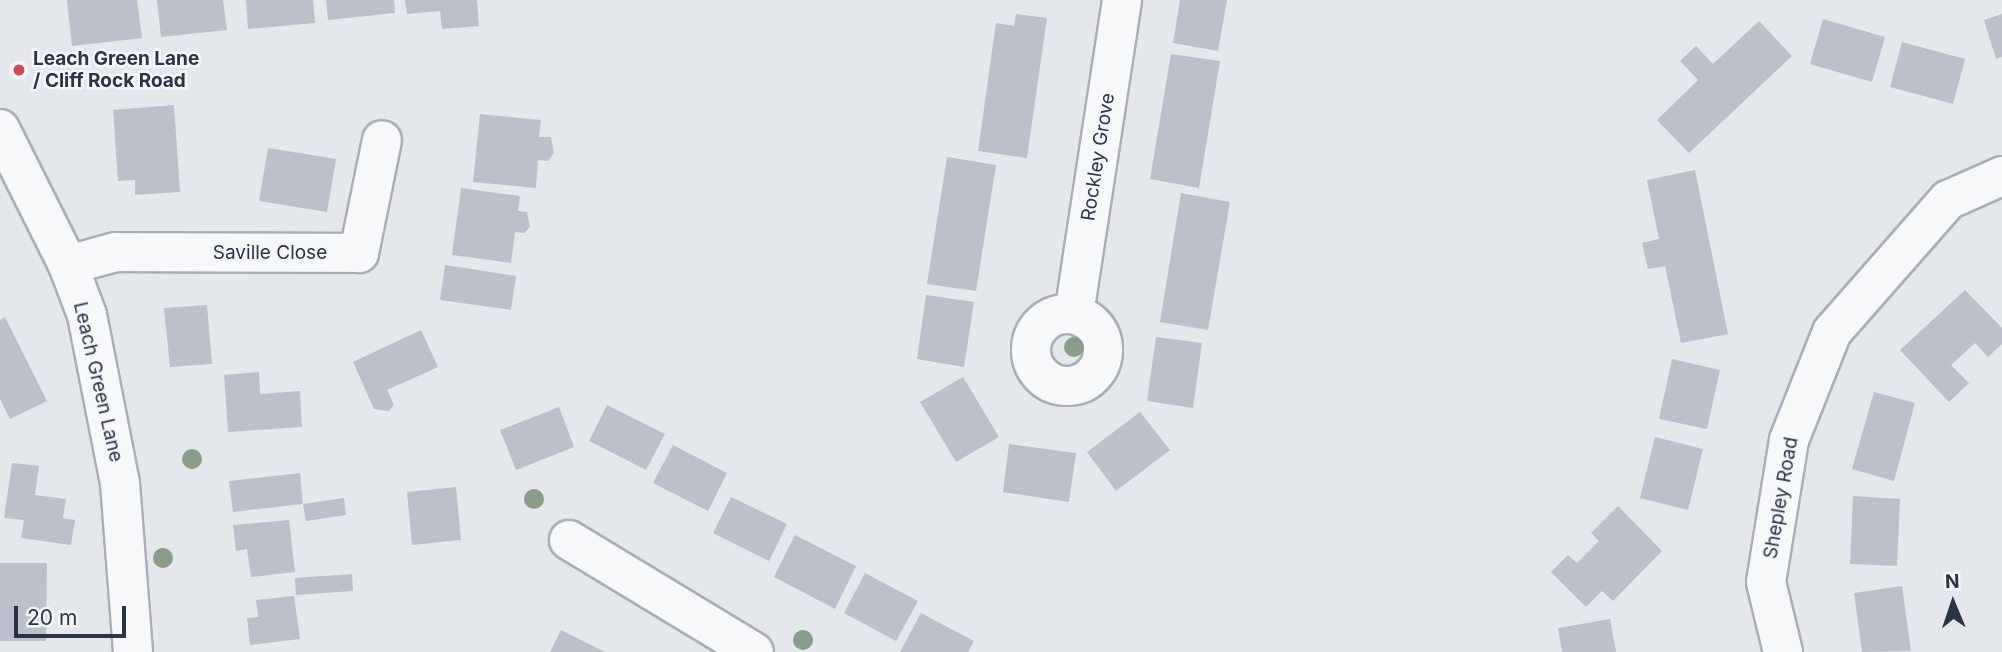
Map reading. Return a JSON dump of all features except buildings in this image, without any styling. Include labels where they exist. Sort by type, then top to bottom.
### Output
[{"type":"street","name":"Rockley Grove","points":[[1074,314],[1122,0]]},
{"type":"street","name":"Leach Green Lane","points":[[0,128],[68,265],[87,315],[120,483],[133,652]]},
{"type":"street","name":"Saville Close","points":[[68,265],[116,252],[359,253],[382,140]]},
{"type":"street","name":"Shepley Road","points":[[1783,652],[1766,582],[1789,440],[1832,332],[1948,200],[2002,176]]},
{"type":"street","points":[[569,540],[754,652]]},
{"type":"place","name":"Leach Green Lane / Cliff Rock Road","points":[[19,70]]}]
